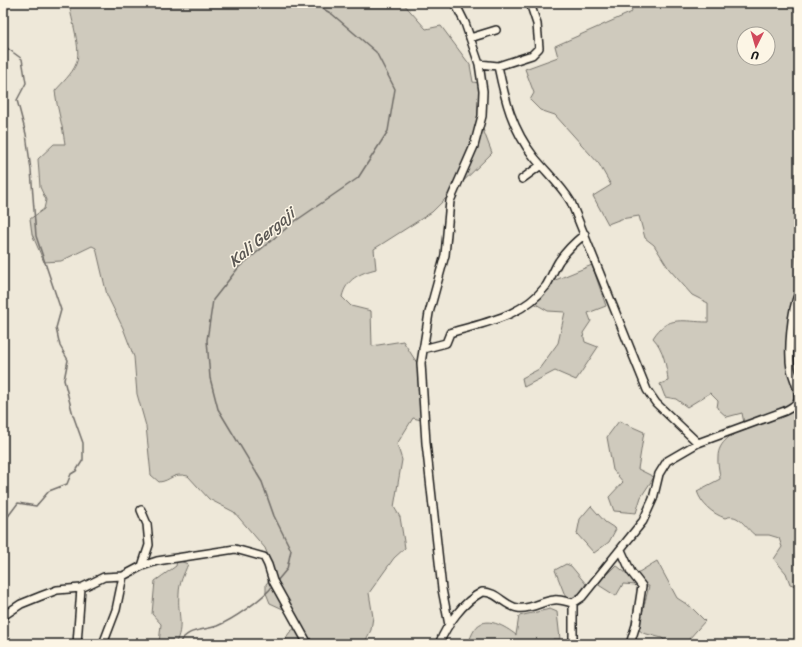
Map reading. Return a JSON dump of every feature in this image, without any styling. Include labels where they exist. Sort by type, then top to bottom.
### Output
[{"type":"street","points":[[448,625],[442,589],[425,437],[420,376],[429,313],[445,255],[450,201],[474,146],[482,116],[483,91],[479,64],[455,3]]},
{"type":"street","points":[[479,64],[498,66],[532,55],[539,48],[537,24],[530,3]]},
{"type":"street","points":[[470,38],[496,30]]},
{"type":"street","points":[[498,66],[513,124],[523,142],[568,196],[585,234],[647,390],[656,403],[698,443]]},
{"type":"street","points":[[522,179],[541,165]]},
{"type":"street","points":[[423,349],[446,343],[450,333],[497,320],[517,311],[546,286],[559,261],[574,243],[585,234]]},
{"type":"street","points":[[439,644],[448,625],[473,597],[482,592],[491,593],[508,604],[518,608],[528,608],[554,600],[573,603],[582,597],[621,550],[646,516],[663,467],[674,456],[698,443],[785,412],[796,405],[799,397],[792,371],[790,349],[794,313],[799,293]]},
{"type":"street","points":[[141,510],[147,524],[148,545],[142,566]]},
{"type":"street","points":[[3,616],[21,604],[57,590],[81,588],[104,577],[123,576],[142,566],[218,551],[244,550],[264,557],[275,584],[308,644]]},
{"type":"street","points":[[621,550],[631,572],[642,586],[636,625],[630,644]]},
{"type":"street","points":[[103,644],[116,610],[123,576]]},
{"type":"street","points":[[77,644],[81,588]]},
{"type":"street","points":[[573,603],[573,644]]},
{"type":"shaded area","points":[[69,3],[403,3],[426,29],[441,26],[470,65],[473,82],[479,83],[478,116],[492,153],[432,212],[374,249],[376,269],[359,275],[350,281],[342,297],[351,306],[371,311],[372,346],[403,341],[424,374],[426,387],[425,400],[429,422],[413,418],[397,444],[402,460],[394,507],[400,517],[405,548],[394,558],[369,593],[373,617],[371,630],[364,644],[285,644],[290,632],[302,625],[296,615],[270,603],[266,593],[266,584],[275,573],[265,548],[234,512],[209,499],[188,476],[178,475],[159,482],[151,475],[146,426],[137,394],[134,357],[123,328],[107,295],[96,248],[92,246],[61,261],[44,262],[32,234],[30,219],[44,209],[46,200],[40,187],[38,159],[54,144],[65,144],[55,91],[72,71],[78,58],[77,43]]},
{"type":"shaded area","points":[[630,3],[799,3],[799,253],[795,254],[799,285],[799,360],[797,367],[799,373],[799,587],[790,584],[786,573],[774,559],[782,547],[779,538],[769,535],[755,535],[738,519],[734,517],[725,518],[716,514],[704,504],[699,496],[697,491],[720,479],[718,462],[719,452],[723,443],[727,439],[745,428],[742,413],[727,417],[717,408],[718,401],[710,393],[687,407],[676,399],[665,397],[660,384],[668,381],[667,370],[662,352],[653,338],[659,330],[671,322],[708,322],[708,303],[692,295],[669,269],[654,245],[645,238],[639,216],[621,219],[608,224],[593,196],[611,185],[599,164],[555,115],[540,110],[530,100],[534,93],[525,69],[558,57],[555,46],[632,12]]},
{"type":"shaded area","points":[[592,265],[606,306],[588,313],[591,321],[583,333],[585,342],[598,347],[576,380],[555,371],[524,387],[522,378],[539,369],[558,343],[565,312],[548,311],[534,303],[553,281]]},
{"type":"shaded area","points":[[619,421],[644,432],[638,469],[654,477],[641,497],[636,513],[614,511],[609,497],[623,482],[613,470],[607,437]]},
{"type":"shaded area","points":[[591,506],[605,522],[616,529],[609,542],[594,553],[577,534],[580,519]]},
{"type":"shaded area","points":[[177,560],[188,564],[179,590],[180,631],[175,644],[159,644],[161,624],[152,614],[155,581],[176,566]]},
{"type":"shaded area","points":[[657,561],[677,598],[691,607],[705,621],[689,639],[693,644],[669,644],[662,638],[643,633],[638,629],[649,586],[623,584],[616,596],[597,584],[616,565],[627,574],[639,572]]},
{"type":"shaded area","points":[[566,564],[571,566],[586,584],[581,594],[574,599],[566,598],[555,570]]},
{"type":"shaded area","points":[[550,609],[557,612],[560,639],[553,639],[553,644],[468,644],[475,629],[484,622],[496,623],[516,635],[519,616]]},
{"type":"waterway","name":"Kali Gergaji","points":[[277,581],[287,569],[291,550],[274,516],[262,482],[218,409],[210,378],[207,340],[213,300],[239,267],[294,222],[358,178],[388,131],[395,89],[376,52],[332,14],[313,3]]},
{"type":"waterway","points":[[799,23],[797,47],[799,63]]},
{"type":"waterway","points":[[3,45],[22,59],[26,83],[17,100],[26,134],[31,170],[36,236],[61,310],[56,328],[60,346],[68,360],[64,380],[73,415],[83,443],[83,460],[76,471],[71,474],[67,484],[49,491],[36,506],[18,503],[6,519],[3,557]]},
{"type":"waterway","name":"Kali Gergaji","points":[[179,644],[186,635],[195,631],[217,626],[239,614],[262,597],[273,586]]},
{"type":"waterway","points":[[3,637],[7,644]]}]
